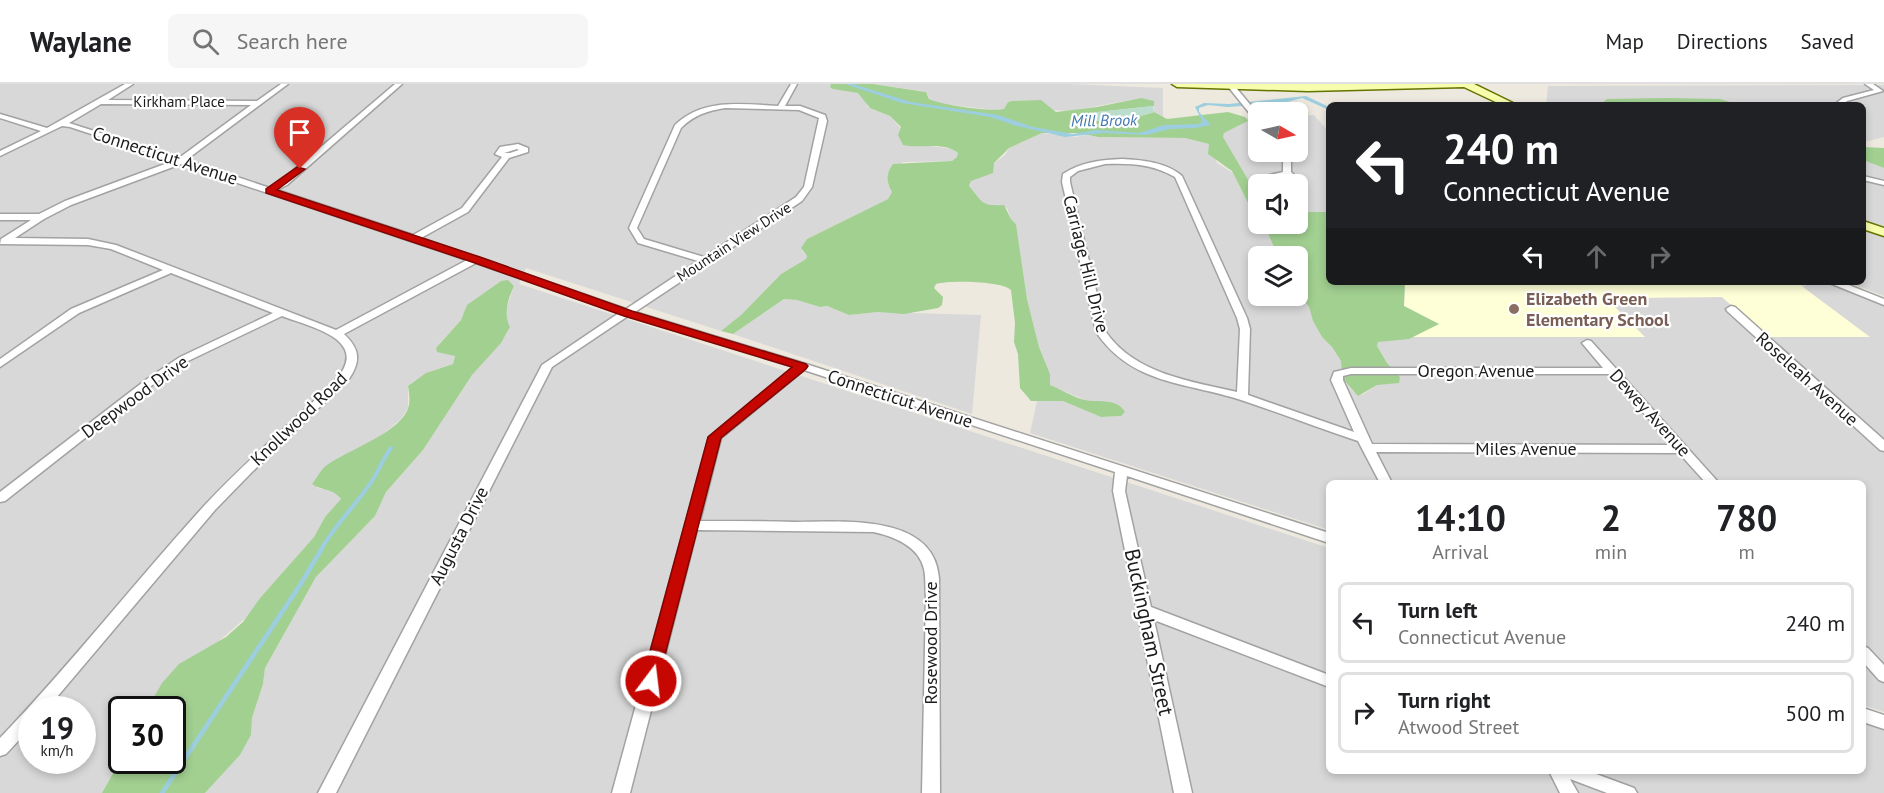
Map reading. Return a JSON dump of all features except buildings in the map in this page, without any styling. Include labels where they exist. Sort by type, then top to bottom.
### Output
[{"type":"main road","points":[[1177,84],[1350,86],[1465,84],[1503,102]]},
{"type":"main road","points":[[1866,227],[1884,232]]},
{"type":"street","points":[[0,154],[61,124],[130,84]]},
{"type":"street","points":[[2,243],[41,217],[68,203],[178,162],[285,84]]},
{"type":"street","points":[[270,191],[284,183],[399,84]]},
{"type":"street","points":[[705,261],[641,241],[633,228],[678,127],[690,114],[703,110],[734,106],[780,108],[794,84]]},
{"type":"street","points":[[1842,102],[1845,99],[1880,91],[1869,84]]},
{"type":"street","points":[[1229,85],[1248,107]]},
{"type":"street","name":"Kirkham Place","points":[[100,102],[259,102]]},
{"type":"street","name":"Mountain View Drive","points":[[628,313],[799,199],[808,187],[822,117],[800,108],[780,108]]},
{"type":"street","points":[[0,116],[46,130]]},
{"type":"street","name":"Connecticut Avenue","points":[[61,124],[71,125],[414,238],[628,313],[802,366],[1326,537]]},
{"type":"street","points":[[414,238],[465,210],[507,156]]},
{"type":"street","points":[[1283,174],[1287,173],[1287,162]]},
{"type":"street","name":"Carriage Hill Drive","points":[[1242,397],[1245,329],[1242,318],[1178,176],[1164,167],[1140,163],[1091,163],[1071,171],[1066,176],[1066,182],[1101,332],[1110,347],[1123,357],[1155,372],[1242,397],[1366,444]]},
{"type":"street","points":[[1866,179],[1884,183]]},
{"type":"street","points":[[0,217],[41,217]]},
{"type":"street","points":[[2,243],[88,242],[113,247],[337,334],[476,259]]},
{"type":"street","points":[[0,364],[75,311],[172,269]]},
{"type":"street","points":[[1840,285],[1884,302]]},
{"type":"street","name":"Roseleah Avenue","points":[[1731,309],[1884,447]]},
{"type":"street","name":"Deepwood Drive","points":[[0,498],[151,381],[184,359],[281,313]]},
{"type":"street","name":"Augusta Drive","points":[[327,793],[547,365],[628,313]]},
{"type":"street","name":"Knollwood Road","points":[[48,696],[101,637],[196,522],[350,369],[354,355],[350,345],[337,334]]},
{"type":"street","name":"Dewey Avenue","points":[[1587,343],[1710,480]]},
{"type":"street","points":[[621,793],[715,437],[802,366]]},
{"type":"street","name":"Oregon Avenue","points":[[1366,444],[1337,380],[1338,374],[1351,371],[1613,371]]},
{"type":"street","points":[[1366,444],[1384,480]]},
{"type":"street","name":"Miles Avenue","points":[[1366,444],[1683,450]]},
{"type":"street","name":"Buckingham Street","points":[[1121,471],[1119,491],[1183,793]]},
{"type":"street","name":"Rosewood Drive","points":[[693,525],[873,527],[900,535],[925,556],[931,567],[933,597],[931,793]]},
{"type":"street","points":[[1145,611],[1326,680]]},
{"type":"street","points":[[1866,655],[1884,676]]},
{"type":"street","points":[[1866,716],[1884,722]]},
{"type":"street","points":[[0,749],[18,730]]},
{"type":"street","points":[[1559,774],[1569,793]]},
{"type":"street","points":[[1576,774],[1628,793]]},
{"type":"shaded area","points":[[0,84],[831,84],[833,89],[855,91],[863,96],[868,107],[890,116],[901,129],[923,145],[953,149],[958,153],[957,157],[952,161],[903,162],[888,184],[892,192],[888,199],[807,239],[802,251],[807,256],[806,259],[781,274],[741,315],[721,331],[526,268],[519,284],[1326,547],[1326,774],[1866,774],[1866,724],[1884,730],[1884,793],[205,793],[240,755],[251,735],[252,718],[263,684],[265,668],[316,577],[375,516],[386,492],[423,450],[472,375],[506,335],[510,327],[506,320],[506,311],[514,285],[501,281],[468,305],[461,320],[439,344],[455,356],[453,364],[434,370],[408,386],[408,408],[401,419],[377,439],[333,461],[317,488],[333,491],[341,499],[325,517],[314,537],[260,598],[250,614],[156,696],[108,696],[108,774],[113,774],[102,793],[0,793]]},
{"type":"shaded area","points":[[873,84],[1070,84],[1163,88],[1163,118],[1154,112],[1154,106],[1141,98],[1070,111],[1051,110],[1036,100],[1012,101],[1008,102],[1004,109],[994,110],[943,104],[931,101],[926,92]]},
{"type":"shaded area","points":[[1884,85],[1884,137],[1866,141],[1866,102],[1546,102],[1548,86]]},
{"type":"shaded area","points":[[1153,106],[1154,112],[1126,119],[1095,121],[1077,117],[1088,113]]},
{"type":"shaded area","points":[[1308,115],[1314,115],[1326,129],[1326,212],[1308,212],[1308,174],[1248,174],[1248,181],[1226,145],[1224,133],[1248,121],[1248,162],[1308,162]]},
{"type":"shaded area","points":[[1042,133],[1075,137],[1087,135],[1185,138],[1209,144],[1217,163],[1233,173],[1248,203],[1248,234],[1268,234],[1274,246],[1248,246],[1248,306],[1308,304],[1313,321],[1322,337],[1341,361],[1343,380],[1353,391],[1362,395],[1377,385],[1400,377],[1387,363],[1377,346],[1378,342],[1411,337],[1644,337],[1605,298],[1722,297],[1767,337],[1869,337],[1803,287],[1807,285],[1832,285],[1884,305],[1884,712],[1866,706],[1866,480],[1326,480],[1326,529],[1030,433],[1037,401],[1063,401],[1101,417],[1121,416],[1050,385],[1050,374],[1039,347],[1027,299],[1016,224],[1011,219],[1007,208],[983,204],[969,186],[971,181],[1005,155],[1009,148]]},
{"type":"shaded area","points":[[1866,161],[1884,168],[1884,296],[1855,285],[1866,285]]},
{"type":"shaded area","name":"Elizabeth Green Elementary School","points":[[1405,285],[1800,285],[1870,337],[1767,337],[1722,297],[1606,298],[1645,337],[1411,337],[1439,324],[1404,306]]},
{"type":"shaded area","points":[[784,299],[797,300],[820,307],[827,306],[849,315],[878,312],[981,315],[972,414],[733,334]]},
{"type":"green space","points":[[831,84],[873,84],[926,92],[929,99],[955,106],[998,110],[1004,109],[1008,102],[1012,101],[1041,100],[1056,112],[1141,98],[1154,101],[1154,106],[1088,113],[1121,118],[1154,112],[1167,119],[1228,112],[1245,117],[1248,121],[1224,133],[1223,137],[1248,180],[1248,203],[1232,171],[1208,154],[1209,144],[1185,138],[1098,137],[1079,133],[1042,133],[1009,148],[994,163],[993,173],[971,181],[969,186],[980,200],[986,204],[1004,205],[1016,224],[1027,299],[1039,347],[1050,374],[1050,385],[1081,399],[1116,404],[1125,412],[1121,416],[1101,417],[1063,401],[1031,401],[1020,388],[1011,290],[997,285],[963,282],[936,284],[934,288],[943,297],[942,305],[938,308],[904,314],[878,312],[849,315],[827,306],[820,307],[797,300],[784,299],[733,334],[721,331],[741,315],[781,274],[806,259],[807,256],[801,248],[807,239],[888,199],[892,192],[888,174],[893,164],[952,161],[957,157],[958,153],[946,147],[903,145],[898,135],[901,127],[890,116],[870,108],[858,93],[830,87]]},
{"type":"green space","points":[[1607,99],[1720,99],[1730,102],[1604,102]]},
{"type":"green space","points":[[1866,147],[1884,148],[1884,168],[1866,161]]},
{"type":"green space","points":[[1308,212],[1326,212],[1326,285],[1405,285],[1404,306],[1439,324],[1409,339],[1378,342],[1377,346],[1387,363],[1400,377],[1399,383],[1377,385],[1358,396],[1342,378],[1341,361],[1322,337],[1313,321],[1308,306],[1308,246],[1273,245],[1268,234],[1308,234]]},
{"type":"green space","points":[[508,280],[514,286],[508,301],[507,312],[510,327],[501,343],[472,375],[423,450],[386,492],[375,516],[316,577],[265,668],[263,684],[252,718],[251,735],[240,755],[205,793],[102,793],[113,774],[186,774],[186,696],[154,696],[162,683],[179,664],[226,637],[243,622],[260,598],[314,537],[325,517],[341,499],[331,491],[312,484],[320,472],[336,459],[374,440],[397,424],[405,415],[409,405],[408,386],[426,373],[453,364],[455,356],[437,352],[436,348],[461,320],[467,305],[501,281]]},
{"type":"water","points":[[845,84],[853,84],[911,102],[998,115],[1033,127],[1073,134],[1096,130],[1139,133],[1164,125],[1200,124],[1202,120],[1195,107],[1204,103],[1248,102],[1248,106],[1208,105],[1199,108],[1199,112],[1211,125],[1170,129],[1146,135],[1104,133],[1065,137],[990,117],[902,103]]},
{"type":"water","points":[[1306,96],[1326,106],[1326,109],[1302,98],[1288,102],[1248,102]]},
{"type":"waterway","points":[[320,551],[370,483],[391,448]]},
{"type":"waterway","points":[[162,793],[321,550]]},
{"type":"place","name":"Elizabeth Green Elementary School","points":[[1514,309]]},
{"type":"route","points":[[300,169],[284,183],[270,191],[476,259],[628,313],[802,366],[715,437],[651,681]]},
{"type":"water label","name":"Mill Brook","points":[[1104,120]]}]
